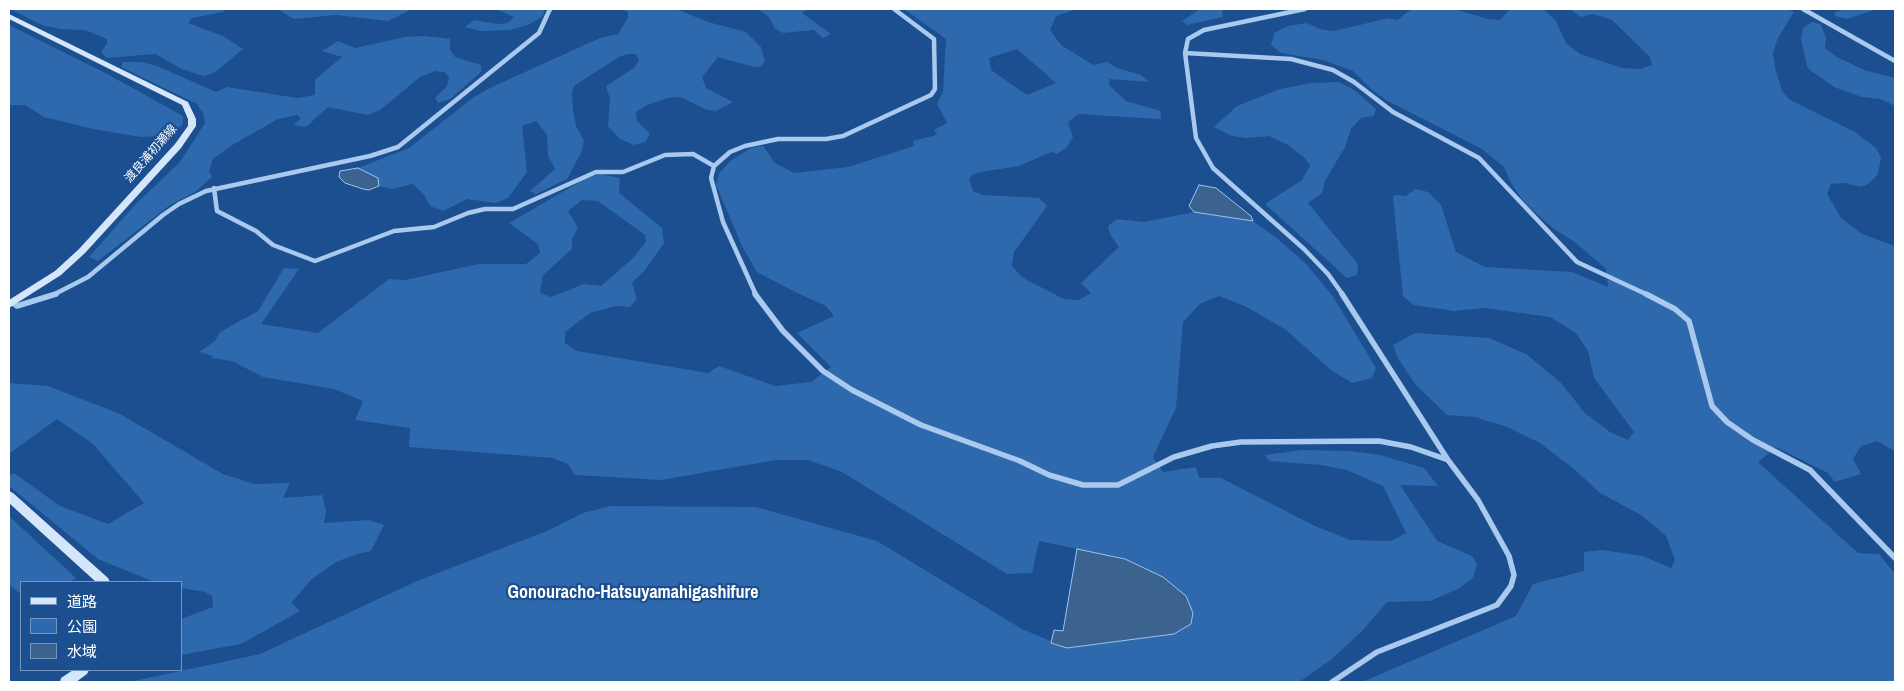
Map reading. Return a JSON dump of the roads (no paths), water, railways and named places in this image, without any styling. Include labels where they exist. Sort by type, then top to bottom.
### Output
[{"type":"main road","name":"渡良浦初瀬線","points":[[9,16],[185,104],[192,119],[192,126],[178,146],[82,251],[58,273],[10,303]]},
{"type":"main road","points":[[9,496],[103,581]]},
{"type":"main road","points":[[66,682],[82,671]]},
{"type":"street","points":[[10,303],[17,306],[40,300],[88,278],[178,204],[214,188],[352,161],[398,146],[539,33],[545,24],[550,9]]},
{"type":"street","points":[[894,9],[934,38],[936,52],[935,89],[931,95],[843,136],[826,139],[764,141],[730,152],[714,166],[711,178],[716,202],[752,290],[783,331],[823,371],[852,390],[921,425],[1020,461],[1049,475],[1083,485],[1118,485],[1174,457],[1212,446],[1241,442],[1379,440],[1410,447],[1448,460]]},
{"type":"street","points":[[1305,9],[1200,32],[1188,39],[1185,53],[1196,138],[1213,168],[1304,249],[1328,274],[1350,304],[1448,460],[1478,500],[1509,556],[1514,575],[1511,586],[1497,606],[1378,652],[1332,682]]},
{"type":"street","points":[[1803,9],[1895,61]]},
{"type":"street","points":[[1185,53],[1291,59],[1333,70],[1354,82],[1393,112],[1479,158],[1577,262],[1655,298],[1675,309],[1689,321],[1697,344],[1712,406],[1727,422],[1753,440],[1810,470],[1895,558]]},
{"type":"street","points":[[214,188],[217,211],[256,231],[273,245],[315,261],[394,231],[434,227],[468,213],[485,209],[513,208],[596,172],[623,172],[665,155],[693,154],[714,166]]},
{"type":"water","points":[[358,168],[378,178],[379,186],[369,190],[363,189],[345,183],[339,177],[340,171]]},
{"type":"water","points":[[1199,185],[1216,188],[1251,216],[1253,221],[1194,212],[1189,206]]},
{"type":"water","points":[[1077,549],[1125,559],[1163,577],[1186,596],[1193,613],[1191,624],[1174,634],[1067,648],[1051,643],[1054,630],[1063,631]]},
{"type":"district","name":"Gonouracho-Hatsuyamahigashifure","points":[[633,593]]}]
